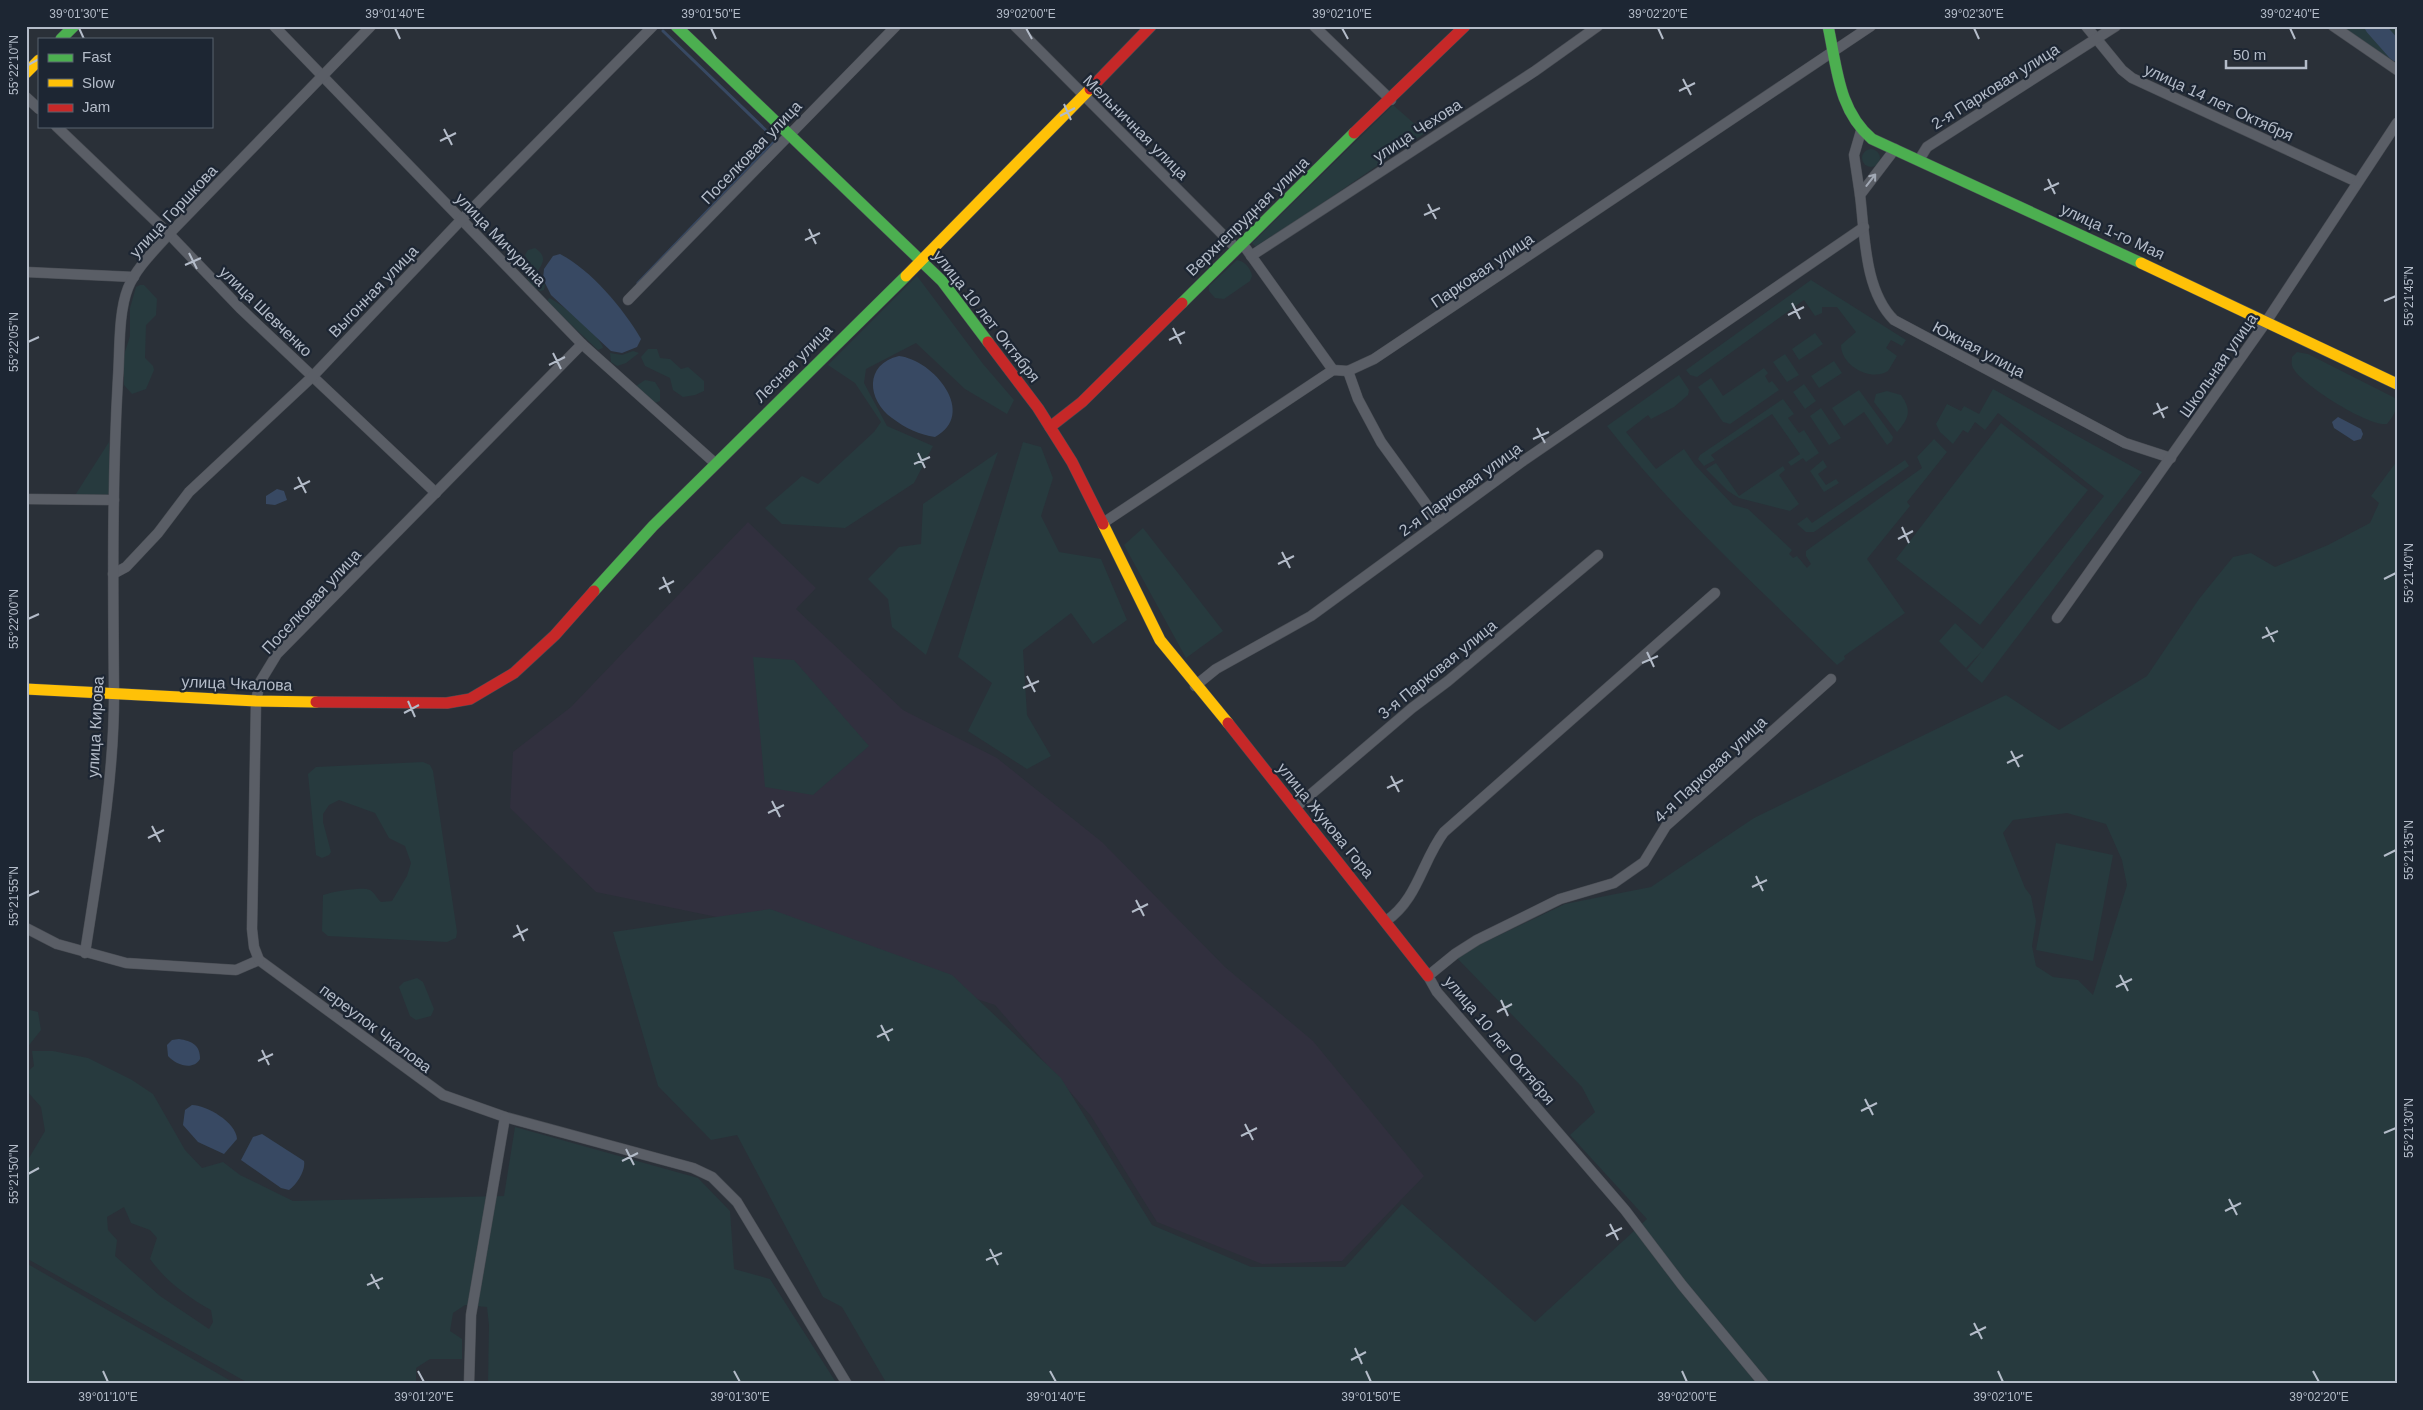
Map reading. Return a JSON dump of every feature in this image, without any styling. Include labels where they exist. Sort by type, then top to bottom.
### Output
[{"type":"street","points":[[62,38],[74,26]]},
{"type":"street","name":"улица Мичурина","points":[[274,26],[582,344],[716,464]]},
{"type":"street","name":"улица Горшкова","points":[[114,500],[116,421],[122,322],[128,289],[134,277],[169,234],[371,26]]},
{"type":"street","name":"Выгонная улица","points":[[114,574],[126,567],[158,533],[189,492],[312,377],[461,220],[653,26]]},
{"type":"street","name":"улица 10 лет Октября","points":[[676,26],[922,260],[973,321],[1050,426],[1072,462],[1160,640],[1195,686]]},
{"type":"street","name":"Поселковая улица","points":[[628,300],[896,26]]},
{"type":"street","name":"Мельничная улица","points":[[1015,26],[1251,256],[1333,370]]},
{"type":"street","name":"Лесная улица","points":[[447,703],[470,699],[514,673],[555,635],[653,526],[922,260],[1151,26]]},
{"type":"street","points":[[1314,26],[1391,100]]},
{"type":"street","name":"Верхнепрудная улица","points":[[1050,426],[1082,402],[1239,245],[1391,100],[1465,26]]},
{"type":"street","name":"улица Чехова","points":[[1251,256],[1535,71],[1598,26]]},
{"type":"street","name":"улица 1-го Мая","points":[[1828,26],[1845,106],[1861,131],[1895,149],[2397,384]]},
{"type":"street","name":"Парковая улица","points":[[1333,370],[1348,371],[1374,359],[1871,26]]},
{"type":"street","name":"улица 14 лет Октября","points":[[2086,26],[2122,70],[2132,78],[2357,182]]},
{"type":"street","name":"2-я Парковая улица","points":[[1919,160],[1927,147],[2097,40],[2116,26]]},
{"type":"street","points":[[2333,26],[2397,70]]},
{"type":"street","points":[[26,73],[38,61]]},
{"type":"street","points":[[26,97],[38,108]]},
{"type":"street","name":"Школьная улица","points":[[2056,618],[2266,322],[2397,123]]},
{"type":"street","name":"улица Шевченко","points":[[58,128],[169,234],[240,308],[436,493]]},
{"type":"street","name":"Южная улица","points":[[1861,131],[1854,155],[1876,293],[1883,309],[1894,320],[2125,443],[2171,458]]},
{"type":"street","points":[[1860,195],[1895,149]]},
{"type":"street","name":"2-я Парковая улица","points":[[1195,686],[1216,669],[1311,616],[1531,455],[1864,227]]},
{"type":"street","points":[[26,272],[134,277]]},
{"type":"street","name":"Поселковая улица","points":[[259,960],[254,947],[252,929],[256,701],[260,682],[277,654],[582,344]]},
{"type":"street","points":[[1103,523],[1333,370]]},
{"type":"street","points":[[1348,371],[1358,399],[1381,442],[1439,522]]},
{"type":"street","points":[[26,499],[114,500]]},
{"type":"street","name":"улица Кирова","points":[[85,953],[105,823],[114,694],[114,500]]},
{"type":"street","name":"3-я Парковая улица","points":[[1296,807],[1412,708],[1466,666],[1598,555]]},
{"type":"street","points":[[1386,922],[1407,902],[1416,887],[1431,850],[1444,832],[1715,593]]},
{"type":"street","name":"4-я Парковая улица","points":[[1428,976],[1477,940],[1560,899],[1614,883],[1644,862],[1666,826],[1831,679]]},
{"type":"street","name":"улица Жукова Гора","points":[[1195,686],[1296,807],[1428,976]]},
{"type":"street","name":"улица Чкалова","points":[[26,689],[256,701],[447,703]]},
{"type":"street","points":[[26,928],[57,944],[126,963],[236,970],[259,960]]},
{"type":"street","name":"переулок Чкалова","points":[[259,960],[442,1095],[505,1117],[671,1161],[712,1177],[737,1202],[847,1384]]},
{"type":"street","name":"улица 10 лет Октября","points":[[1428,976],[1436,992],[1625,1210],[1682,1285],[1764,1384]]},
{"type":"street","points":[[469,1384],[471,1315],[505,1117]]},
{"type":"shaded area","points":[[748,522],[816,588],[796,609],[903,710],[997,758],[1102,842],[1225,967],[1313,1041],[1424,1176],[1342,1261],[1262,1264],[1157,1222],[1091,1116],[995,1005],[746,923],[596,892],[510,808],[513,752],[571,707]]},
{"type":"green space","points":[[2341,26],[2397,26],[2397,64],[2396,63]]},
{"type":"green space","points":[[1393,105],[1425,133],[1257,248],[1252,243]]},
{"type":"green space","points":[[1867,149],[1875,149],[1880,154],[1878,165],[1867,167],[1862,162],[1862,154]]},
{"type":"green space","points":[[535,248],[543,257],[541,266],[536,273],[545,285],[544,290],[540,291],[532,286],[527,278],[532,267],[525,255],[528,250]]},
{"type":"green space","points":[[1237,260],[1243,262],[1249,268],[1252,276],[1250,281],[1224,299],[1215,298],[1209,291],[1209,286]]},
{"type":"green space","points":[[917,276],[983,364],[1014,400],[1007,414],[965,389],[916,343],[866,369],[864,383],[887,426],[933,446],[914,483],[845,528],[782,524],[765,508],[802,476],[818,484],[874,432],[881,422],[855,383],[828,365]]},
{"type":"green space","points":[[1811,280],[1906,340],[1902,346],[1891,340],[1886,348],[1897,356],[1888,371],[1873,375],[1858,370],[1851,365],[1842,353],[1841,345],[1856,332],[1837,307],[1822,307],[1822,313],[1815,316],[1804,300],[1697,377],[1690,375],[1686,370]]},
{"type":"green space","points":[[144,285],[157,299],[156,315],[146,325],[145,358],[153,366],[154,370],[146,389],[132,394],[124,385],[124,355],[130,336],[130,308],[136,287]]},
{"type":"green space","points":[[549,298],[580,321],[596,337],[603,348],[598,350],[547,302]]},
{"type":"green space","points":[[1815,333],[1823,344],[1799,360],[1792,349]]},
{"type":"green space","points":[[648,349],[657,349],[660,358],[670,359],[681,369],[688,367],[704,381],[704,391],[683,397],[673,390],[670,378],[645,366],[641,357]]},
{"type":"green space","points":[[633,351],[639,353],[626,363],[617,366],[611,362],[610,353],[622,355]]},
{"type":"green space","points":[[2297,352],[2308,354],[2393,397],[2397,400],[2397,404],[2393,416],[2387,424],[2378,423],[2352,412],[2322,394],[2292,367],[2292,357]]},
{"type":"green space","points":[[1785,354],[1799,375],[1787,382],[1773,362]]},
{"type":"green space","points":[[1834,361],[1842,373],[1819,388],[1811,376]]},
{"type":"green space","points":[[1764,368],[1768,373],[1765,376],[1769,383],[1772,381],[1779,390],[1730,424],[1723,422],[1698,387],[1711,378],[1723,396]]},
{"type":"green space","points":[[1679,375],[1689,390],[1688,395],[1674,407],[1651,419],[1648,415],[1626,432],[1656,469],[1684,449],[1695,465],[1733,505],[1748,509],[1792,550],[1789,554],[1793,558],[1797,556],[1807,568],[1811,564],[1806,556],[1806,551],[1922,468],[1917,457],[1934,439],[1947,452],[1907,502],[1910,506],[1867,559],[1905,613],[1844,656],[1845,659],[1837,665],[1689,519],[1633,458],[1607,426]]},
{"type":"green space","points":[[645,380],[655,382],[660,390],[660,401],[653,404],[636,386]]},
{"type":"green space","points":[[1804,384],[1816,401],[1805,409],[1793,392]]},
{"type":"green space","points":[[1993,389],[2142,472],[1982,683],[1967,670],[1982,651],[1966,668],[1939,641],[1955,623],[1983,649],[2104,496],[1998,413],[1985,430],[1975,422],[1968,433],[1963,430],[1953,444],[1940,432],[1936,424],[1947,404],[1961,411],[1964,406],[1979,414]]},
{"type":"green space","points":[[1859,390],[1893,437],[1892,441],[1887,445],[1864,412],[1844,426],[1832,408]]},
{"type":"green space","points":[[1887,391],[1901,395],[1908,410],[1904,423],[1897,432],[1874,402],[1876,394]]},
{"type":"green space","points":[[1783,399],[1794,414],[1788,418],[1799,433],[1804,430],[1819,453],[1806,462],[1803,458],[1791,466],[1788,462],[1800,454],[1772,414],[1711,455],[1715,460],[1704,466],[1698,459],[1700,455]]},
{"type":"green space","points":[[1821,408],[1841,438],[1829,445],[1810,416]]},
{"type":"green space","points":[[2001,423],[2088,490],[1980,625],[1896,559]]},
{"type":"green space","points":[[109,442],[109,493],[105,497],[74,497]]},
{"type":"green space","points":[[1023,442],[1041,447],[1053,478],[1041,516],[1059,552],[1101,559],[1127,620],[1093,644],[1071,613],[1023,650],[1027,715],[1051,756],[1027,769],[968,731],[992,683],[958,657]]},
{"type":"green space","points":[[998,452],[926,655],[892,627],[888,599],[868,579],[899,547],[921,544],[923,504]]},
{"type":"green space","points":[[1823,460],[1827,467],[1818,474],[1826,485],[1836,479],[1839,483],[1824,492],[1810,471]]},
{"type":"green space","points":[[1905,460],[1909,466],[1814,532],[1806,532],[1797,524],[1807,517],[1812,523]]},
{"type":"green space","points":[[2397,461],[2397,1384],[887,1384],[842,1307],[823,1297],[737,1135],[711,1140],[658,1086],[613,932],[770,909],[952,975],[1061,1078],[1152,1225],[1251,1267],[1345,1267],[1402,1204],[1535,1322],[1647,1219],[1570,1135],[1595,1112],[1582,1087],[1455,956],[1565,904],[1651,887],[1754,818],[2006,695],[2059,730],[2147,676],[2199,599],[2233,557],[2251,553],[2275,567],[2328,545],[2370,523],[2379,503],[2371,496]],"holes":[[[2067,813],[2106,824],[2122,860],[2127,885],[2093,995],[2078,980],[2053,977],[2036,966],[2032,946],[2036,921],[2031,896],[2025,888],[2003,833],[2013,820]]]},
{"type":"green space","points":[[1716,463],[1739,496],[1783,466],[1785,470],[1779,475],[1799,504],[1790,511],[1739,498],[1728,491],[1706,469]]},
{"type":"green space","points":[[1143,528],[1223,631],[1186,658],[1124,545]]},
{"type":"green space","points":[[753,657],[794,660],[869,746],[813,795],[765,787]]},
{"type":"green space","points":[[423,762],[430,765],[433,771],[457,932],[456,938],[447,942],[328,936],[322,931],[323,895],[347,890],[366,889],[372,891],[381,902],[392,901],[407,876],[411,863],[405,846],[389,838],[375,813],[339,800],[329,805],[323,814],[323,822],[331,852],[322,858],[316,855],[308,774],[316,767]]},
{"type":"green space","points":[[2056,843],[2113,855],[2093,961],[2036,950]]},
{"type":"green space","points":[[417,978],[423,982],[434,1009],[431,1016],[416,1020],[410,1016],[399,987],[404,982]]},
{"type":"green space","points":[[26,1009],[38,1012],[41,1030],[26,1049]]},
{"type":"green space","points":[[32,1051],[53,1051],[88,1058],[132,1080],[153,1094],[185,1150],[202,1168],[223,1162],[240,1175],[293,1201],[504,1196],[515,1127],[698,1178],[730,1211],[734,1269],[770,1279],[837,1384],[488,1384],[489,1325],[487,1307],[465,1305],[453,1313],[450,1331],[462,1339],[462,1359],[430,1359],[416,1368],[416,1384],[250,1384],[26,1258],[26,1163],[45,1131],[41,1107],[26,1090],[26,1073],[34,1066]],"holes":[[[124,1207],[131,1223],[150,1230],[157,1238],[150,1259],[163,1274],[185,1294],[211,1310],[213,1322],[209,1329],[160,1296],[115,1256],[117,1240],[108,1230],[107,1217]]]},
{"type":"green space","points":[[26,1263],[236,1384],[26,1384]]},
{"type":"water","points":[[560,254],[572,261],[595,280],[616,303],[641,339],[637,347],[622,353],[611,351],[551,295],[543,279],[544,269],[553,256]]},
{"type":"water","points":[[899,356],[925,367],[937,377],[946,389],[952,402],[952,415],[947,427],[935,437],[918,433],[892,418],[878,402],[874,393],[873,383],[875,374],[888,360]]},
{"type":"water","points":[[2338,417],[2361,429],[2363,434],[2361,439],[2354,441],[2334,428],[2332,422]]},
{"type":"water","points":[[277,489],[284,491],[287,500],[275,505],[266,504],[266,496]]},
{"type":"water","points":[[172,1040],[188,1041],[197,1047],[200,1059],[197,1063],[189,1066],[184,1065],[175,1062],[168,1056],[167,1045]]},
{"type":"water","points":[[192,1105],[212,1111],[232,1127],[237,1139],[224,1154],[198,1142],[183,1125],[185,1110]]},
{"type":"water","points":[[262,1134],[304,1161],[304,1168],[300,1177],[289,1190],[281,1188],[241,1160],[253,1137]]},
{"type":"waterway","points":[[2374,26],[2397,52]]},
{"type":"waterway","points":[[638,283],[776,140],[663,31]]},
{"type":"traffic: fast","points":[[62,38],[74,26]]},
{"type":"traffic: fast","points":[[676,26],[942,281],[988,342]]},
{"type":"traffic: fast","points":[[1828,26],[1837,72],[1846,101],[1852,115],[1872,139],[2141,263]]},
{"type":"traffic: fast","points":[[1182,303],[1354,133]]},
{"type":"traffic: fast","points":[[594,591],[653,526],[906,276]]},
{"type":"traffic: slow","points":[[26,73],[38,61]]},
{"type":"traffic: slow","points":[[906,276],[1090,89]]},
{"type":"traffic: slow","points":[[2141,263],[2397,384]]},
{"type":"traffic: slow","points":[[1103,524],[1160,640],[1228,723]]},
{"type":"traffic: slow","points":[[26,689],[256,701],[316,702]]},
{"type":"traffic: jam","points":[[1090,89],[1151,26]]},
{"type":"traffic: jam","points":[[1354,133],[1465,26]]},
{"type":"traffic: jam","points":[[1050,427],[1082,402],[1182,303]]},
{"type":"traffic: jam","points":[[988,342],[1038,408],[1072,462],[1103,524]]},
{"type":"traffic: jam","points":[[316,702],[447,703],[470,699],[514,673],[555,635],[594,591]]},
{"type":"traffic: jam","points":[[1228,723],[1428,976]]}]
